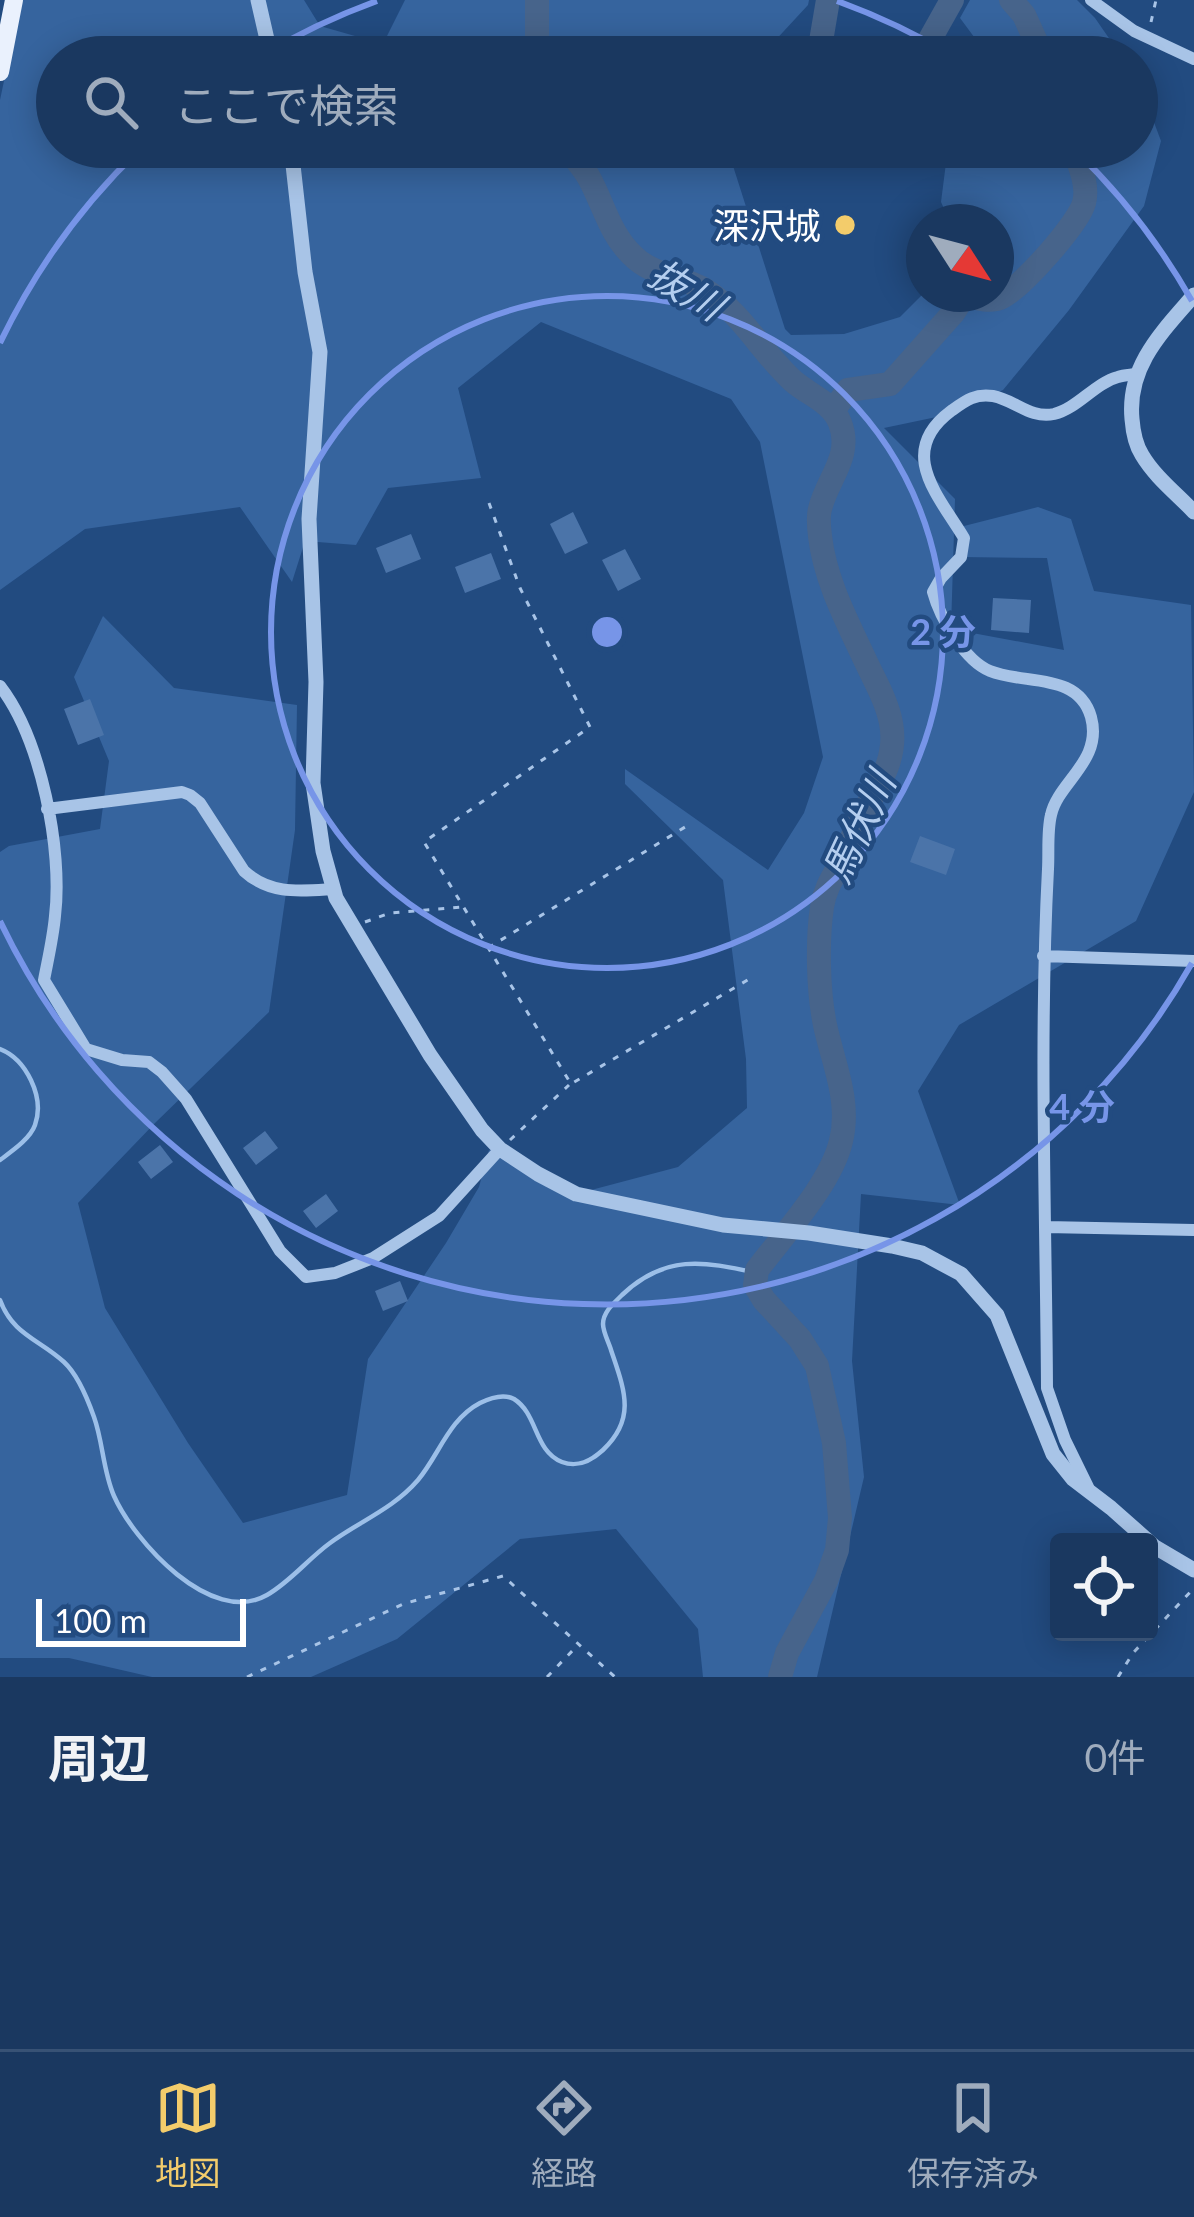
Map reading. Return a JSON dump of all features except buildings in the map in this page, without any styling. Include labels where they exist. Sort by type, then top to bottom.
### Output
[{"type":"main road","points":[[0,72],[14,0]]},
{"type":"street","points":[[258,0],[266,36]]},
{"type":"street","points":[[1091,0],[1148,36]]},
{"type":"street","points":[[1158,41],[1194,59]]},
{"type":"street","points":[[293,168],[320,352],[309,519],[316,682],[313,783],[323,851],[333,889],[352,927],[430,1054],[500,1149],[576,1194],[723,1225],[809,1233],[922,1253],[961,1274],[997,1315],[1054,1454],[1073,1479],[1155,1547],[1194,1570]]},
{"type":"street","points":[[1194,295],[1148,350],[1136,374],[1131,401],[1136,444],[1194,512]]},
{"type":"street","points":[[1091,1494],[1047,1388],[1043,956],[1051,812],[1090,750],[1093,728],[1085,702],[1076,693],[1056,683],[994,673],[978,664],[938,613],[933,592],[962,557],[964,538],[925,472],[923,449],[946,416],[974,396],[995,397],[1031,414],[1054,414],[1114,377],[1136,374]]},
{"type":"street","points":[[0,686],[28,736],[47,809],[56,870],[56,915],[44,980],[86,1049],[122,1060],[148,1061],[186,1099],[280,1250],[306,1276],[334,1273],[373,1258],[439,1216],[500,1149]]},
{"type":"street","points":[[47,809],[182,792],[200,803],[253,880],[290,892],[333,889]]},
{"type":"street","points":[[1043,956],[1194,961]]},
{"type":"street","points":[[1046,1227],[1194,1230]]},
{"type":"path","points":[[1148,36],[1156,0]]},
{"type":"path","points":[[489,503],[520,588],[590,728],[424,842],[571,1084]]},
{"type":"path","points":[[488,948],[690,824]]},
{"type":"path","points":[[352,927],[390,913],[464,907]]},
{"type":"path","points":[[500,1149],[571,1084],[751,978]]},
{"type":"path","points":[[247,1677],[403,1604],[503,1576],[616,1677]]},
{"type":"path","points":[[1118,1677],[1132,1653],[1194,1588]]},
{"type":"path","points":[[548,1677],[579,1644]]},
{"type":"shaded area","points":[[21,0],[304,0],[320,26],[355,36],[36,36],[36,168],[734,168],[785,329],[791,335],[844,334],[906,311],[1014,312],[1014,204],[942,204],[945,168],[1154,168],[1144,206],[1069,310],[1003,390],[946,415],[884,428],[955,499],[951,629],[1064,650],[1047,558],[961,557],[964,526],[1038,507],[1071,519],[1094,591],[1191,605],[1194,792],[1136,921],[959,1025],[918,1091],[960,1205],[861,1194],[852,1361],[864,1477],[817,1677],[703,1677],[698,1629],[616,1529],[520,1539],[397,1639],[311,1677],[152,1677],[69,1658],[0,1658],[0,852],[9,846],[100,829],[109,761],[74,677],[103,616],[174,688],[297,705],[295,830],[269,1012],[78,1203],[105,1308],[243,1523],[347,1495],[368,1359],[479,1187],[489,1150],[576,1194],[678,1167],[747,1108],[746,1059],[723,880],[625,784],[625,769],[768,870],[804,813],[823,757],[760,442],[731,399],[541,322],[458,388],[481,478],[388,488],[356,545],[305,541],[292,582],[240,507],[85,529],[0,590],[0,100]]},
{"type":"shaded area","points":[[405,0],[809,0],[779,36],[387,36]]},
{"type":"shaded area","points":[[970,0],[1077,0],[1107,36],[973,36],[960,18]]},
{"type":"waterway","name":"抜川","points":[[537,0],[537,36]]},
{"type":"waterway","name":"馬伏川","points":[[822,36],[828,0]]},
{"type":"waterway","name":"馬伏川","points":[[932,36],[952,0]]},
{"type":"waterway","name":"馬伏川","points":[[1011,0],[1034,36]]},
{"type":"waterway","name":"馬伏川","points":[[582,168],[632,255],[718,300],[793,381],[826,404],[840,423],[843,446],[819,512],[823,553],[838,601],[891,723],[892,748],[885,771],[822,907],[821,997],[842,1097],[841,1141],[817,1191],[757,1270],[755,1285],[817,1366],[834,1443],[840,1518],[837,1550],[826,1581],[787,1653],[780,1677]]},
{"type":"waterway","name":"馬伏川","points":[[833,411],[848,390],[890,384],[964,296],[1002,297],[1022,281],[1080,213],[1085,196],[1080,168]]},
{"type":"waterway","points":[[0,1049],[25,1070],[37,1103],[29,1135],[0,1160]]},
{"type":"waterway","points":[[0,1300],[19,1329],[64,1362],[78,1380],[94,1417],[114,1496],[138,1535],[199,1590],[245,1602],[275,1590],[330,1543],[398,1499],[418,1480],[460,1418],[488,1399],[514,1399],[528,1414],[546,1450],[562,1462],[579,1464],[594,1457],[614,1438],[624,1415],[623,1390],[603,1327],[612,1305],[638,1282],[669,1267],[702,1264],[757,1273]]},
{"type":"place","name":"深沢城","points":[[845,225]]}]
